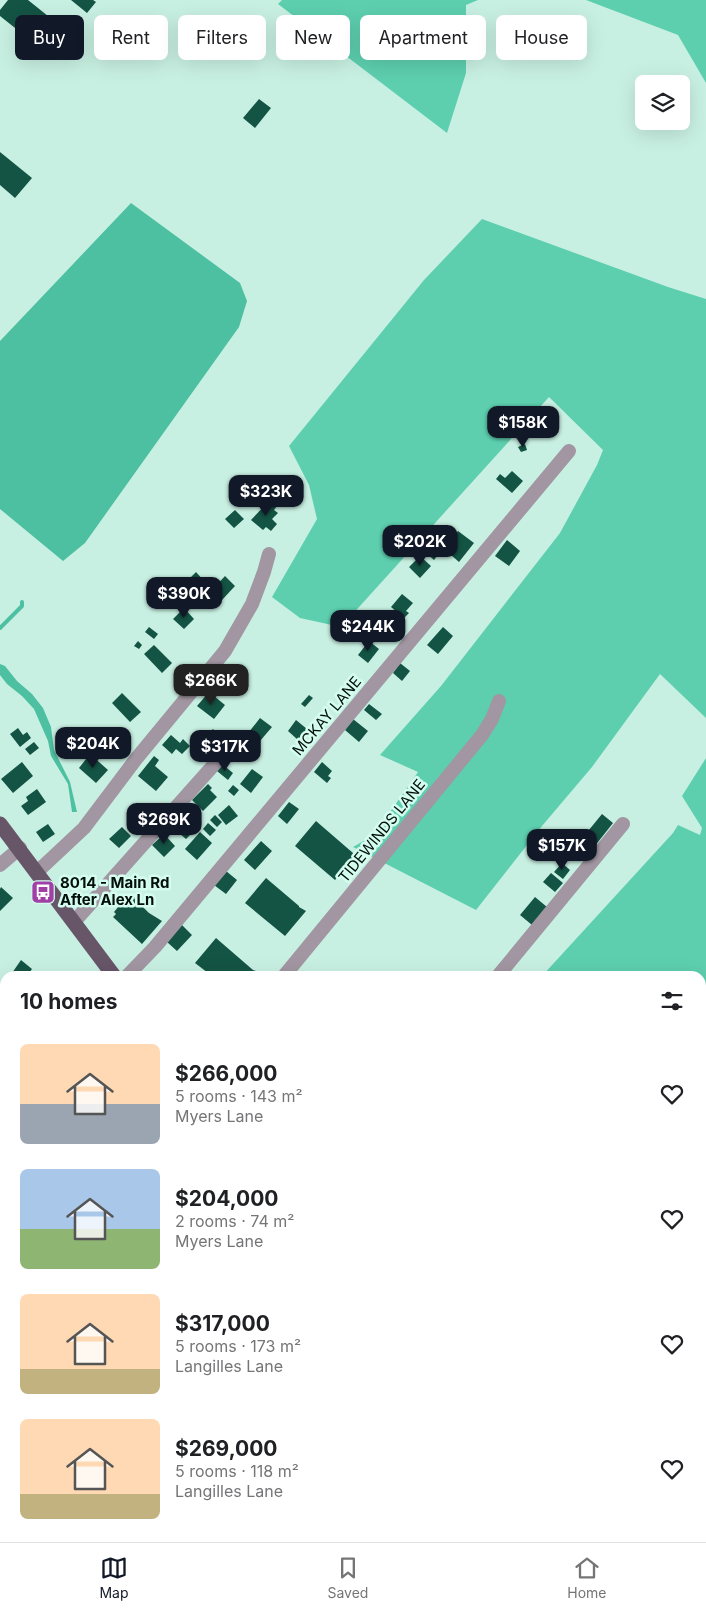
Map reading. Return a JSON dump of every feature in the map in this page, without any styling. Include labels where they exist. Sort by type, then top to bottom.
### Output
[{"type":"main road","points":[[0,824],[20,848],[110,971]]},
{"type":"street","name":"MCKAY LANE","points":[[132,971],[155,947],[569,451]]},
{"type":"street","points":[[38,872],[84,828],[136,759],[225,651],[252,604],[269,554]]},
{"type":"street","name":"TIDEWINDS LANE","points":[[288,971],[482,735],[492,719],[499,701]]},
{"type":"street","points":[[74,922],[227,750]]},
{"type":"street","points":[[502,971],[623,824]]},
{"type":"street","points":[[0,865],[20,848]]},
{"type":"shaded area","points":[[282,0],[478,0],[466,5],[466,15],[360,15],[360,60],[466,60],[466,73],[447,133],[350,59],[350,15],[292,15],[278,4]]},
{"type":"shaded area","points":[[586,0],[706,0],[706,83],[678,35]]},
{"type":"shaded area","points":[[131,203],[240,283],[247,301],[239,327],[85,543],[63,561],[0,509],[0,341]]},
{"type":"shaded area","points":[[482,219],[706,299],[706,718],[660,674],[592,767],[542,826],[476,910],[353,847],[374,835],[418,772],[380,755],[441,686],[560,533],[597,465],[603,450],[549,397],[341,627],[300,618],[272,597],[317,519],[309,485],[289,446],[424,280]]},
{"type":"shaded area","points":[[0,664],[5,666],[43,708],[51,727],[54,750],[70,782],[77,812],[72,812],[68,784],[51,756],[48,741],[34,709],[0,675]]},
{"type":"shaded area","points":[[706,758],[706,971],[547,971],[673,833],[678,825],[700,835],[702,828],[682,796]]},
{"type":"building","points":[[8,0],[28,0],[47,15],[15,15],[15,28],[0,16],[0,10]]},
{"type":"building","points":[[71,0],[93,0],[96,2],[87,13]]},
{"type":"building","points":[[259,99],[271,108],[255,128],[243,118]]},
{"type":"building","points":[[0,152],[32,178],[15,198],[0,185]]},
{"type":"building","points":[[525,444],[527,450],[521,452],[518,447]]},
{"type":"building","points":[[512,471],[523,481],[512,493],[496,479],[500,474],[505,478]]},
{"type":"building","points":[[268,477],[274,483],[270,488],[264,482]]},
{"type":"building","points":[[270,500],[277,506],[274,510],[278,513],[272,519],[277,524],[271,531],[266,527],[263,530],[251,520]]},
{"type":"building","points":[[235,510],[244,519],[234,528],[225,519]]},
{"type":"building","points":[[458,531],[474,543],[459,562],[444,549]]},
{"type":"building","points":[[507,540],[520,551],[509,566],[495,556]]},
{"type":"building","points":[[431,543],[441,551],[434,560],[424,551]]},
{"type":"building","points":[[420,556],[431,566],[420,578],[409,567]]},
{"type":"building","points":[[196,572],[205,582],[194,592],[185,583]]},
{"type":"building","points":[[225,576],[235,586],[222,600],[212,590]]},
{"type":"building","points":[[186,592],[194,601],[188,606],[180,598]]},
{"type":"building","points":[[402,594],[413,603],[406,611],[409,613],[404,618],[391,607]]},
{"type":"building","points":[[184,608],[194,619],[184,629],[173,619]]},
{"type":"building","points":[[149,627],[158,634],[154,639],[145,632]]},
{"type":"building","points":[[443,627],[453,636],[438,654],[427,645]]},
{"type":"building","points":[[138,641],[142,645],[139,649],[134,646]]},
{"type":"building","points":[[369,641],[379,649],[368,663],[358,655]]},
{"type":"building","points":[[154,645],[172,663],[162,673],[144,654]]},
{"type":"building","points":[[400,663],[410,671],[402,681],[393,673]]},
{"type":"building","points":[[209,692],[225,705],[214,719],[197,706]]},
{"type":"building","points":[[122,693],[141,712],[130,722],[112,703]]},
{"type":"building","points":[[309,695],[313,698],[305,707],[301,704]]},
{"type":"building","points":[[369,704],[382,714],[376,720],[364,710]]},
{"type":"building","points":[[260,718],[272,727],[260,741],[249,732]]},
{"type":"building","points":[[353,719],[368,731],[359,742],[345,730]]},
{"type":"building","points":[[296,720],[307,729],[298,740],[288,731]]},
{"type":"building","points":[[106,727],[119,742],[108,752],[95,737]]},
{"type":"building","points":[[18,728],[23,735],[27,732],[31,738],[20,747],[10,734]]},
{"type":"building","points":[[68,728],[74,734],[70,738],[64,732]]},
{"type":"building","points":[[213,729],[221,738],[209,750],[205,747],[211,741],[206,735]]},
{"type":"building","points":[[171,735],[180,743],[183,739],[190,746],[182,754],[176,749],[172,754],[162,745]]},
{"type":"building","points":[[34,742],[39,748],[30,755],[25,749]]},
{"type":"building","points":[[90,754],[108,770],[96,783],[79,768]]},
{"type":"building","points":[[154,756],[159,760],[155,766],[168,777],[156,791],[138,776]]},
{"type":"building","points":[[22,762],[33,776],[13,793],[1,779]]},
{"type":"building","points":[[322,762],[332,771],[328,776],[331,778],[327,783],[314,772]]},
{"type":"building","points":[[222,764],[233,773],[228,780],[217,771]]},
{"type":"building","points":[[252,769],[263,777],[251,793],[240,784]]},
{"type":"building","points":[[208,784],[212,788],[210,790],[217,797],[203,811],[192,800]]},
{"type":"building","points":[[233,785],[239,790],[234,796],[228,791]]},
{"type":"building","points":[[37,789],[46,802],[28,815],[21,806],[28,801],[26,797]]},
{"type":"building","points":[[289,802],[299,809],[287,824],[278,816]]},
{"type":"building","points":[[229,805],[238,816],[226,825],[218,815]]},
{"type":"building","points":[[142,809],[151,819],[144,826],[135,816]]},
{"type":"building","points":[[602,814],[613,823],[587,856],[575,847]]},
{"type":"building","points":[[215,815],[222,822],[217,827],[210,820]]},
{"type":"building","points":[[316,821],[356,855],[335,880],[295,846]]},
{"type":"building","points":[[208,823],[216,830],[210,836],[203,829]]},
{"type":"building","points":[[48,824],[55,834],[43,842],[36,832]]},
{"type":"building","points":[[122,827],[131,836],[119,848],[109,839]]},
{"type":"building","points":[[183,828],[191,834],[186,839],[179,833]]},
{"type":"building","points":[[200,832],[212,843],[197,860],[185,849]]},
{"type":"building","points":[[164,834],[175,846],[164,857],[152,845]]},
{"type":"building","points":[[261,841],[272,851],[255,870],[244,860]]},
{"type":"building","points":[[562,863],[570,870],[563,879],[554,872]]},
{"type":"building","points":[[226,871],[237,880],[226,894],[214,885]]},
{"type":"building","points":[[551,873],[563,883],[555,892],[543,882]]},
{"type":"building","points":[[266,878],[306,911],[285,936],[245,903]]},
{"type":"building","points":[[1,887],[13,898],[0,911],[0,889]]},
{"type":"building","points":[[129,894],[135,897],[138,904],[140,902],[149,913],[162,921],[142,944],[113,917],[116,914],[114,912]]},
{"type":"building","points":[[535,897],[547,907],[532,925],[520,915]]},
{"type":"building","points":[[182,925],[192,935],[177,951],[167,942]]},
{"type":"building","points":[[216,938],[256,971],[205,971],[195,963]]},
{"type":"building","points":[[21,960],[32,969],[31,971],[13,971]]},
{"type":"waterway","points":[[0,628],[22,606],[22,602]]},
{"type":"place","name":"8014 - Main Rd After Alex Ln","points":[[43,892]]}]
